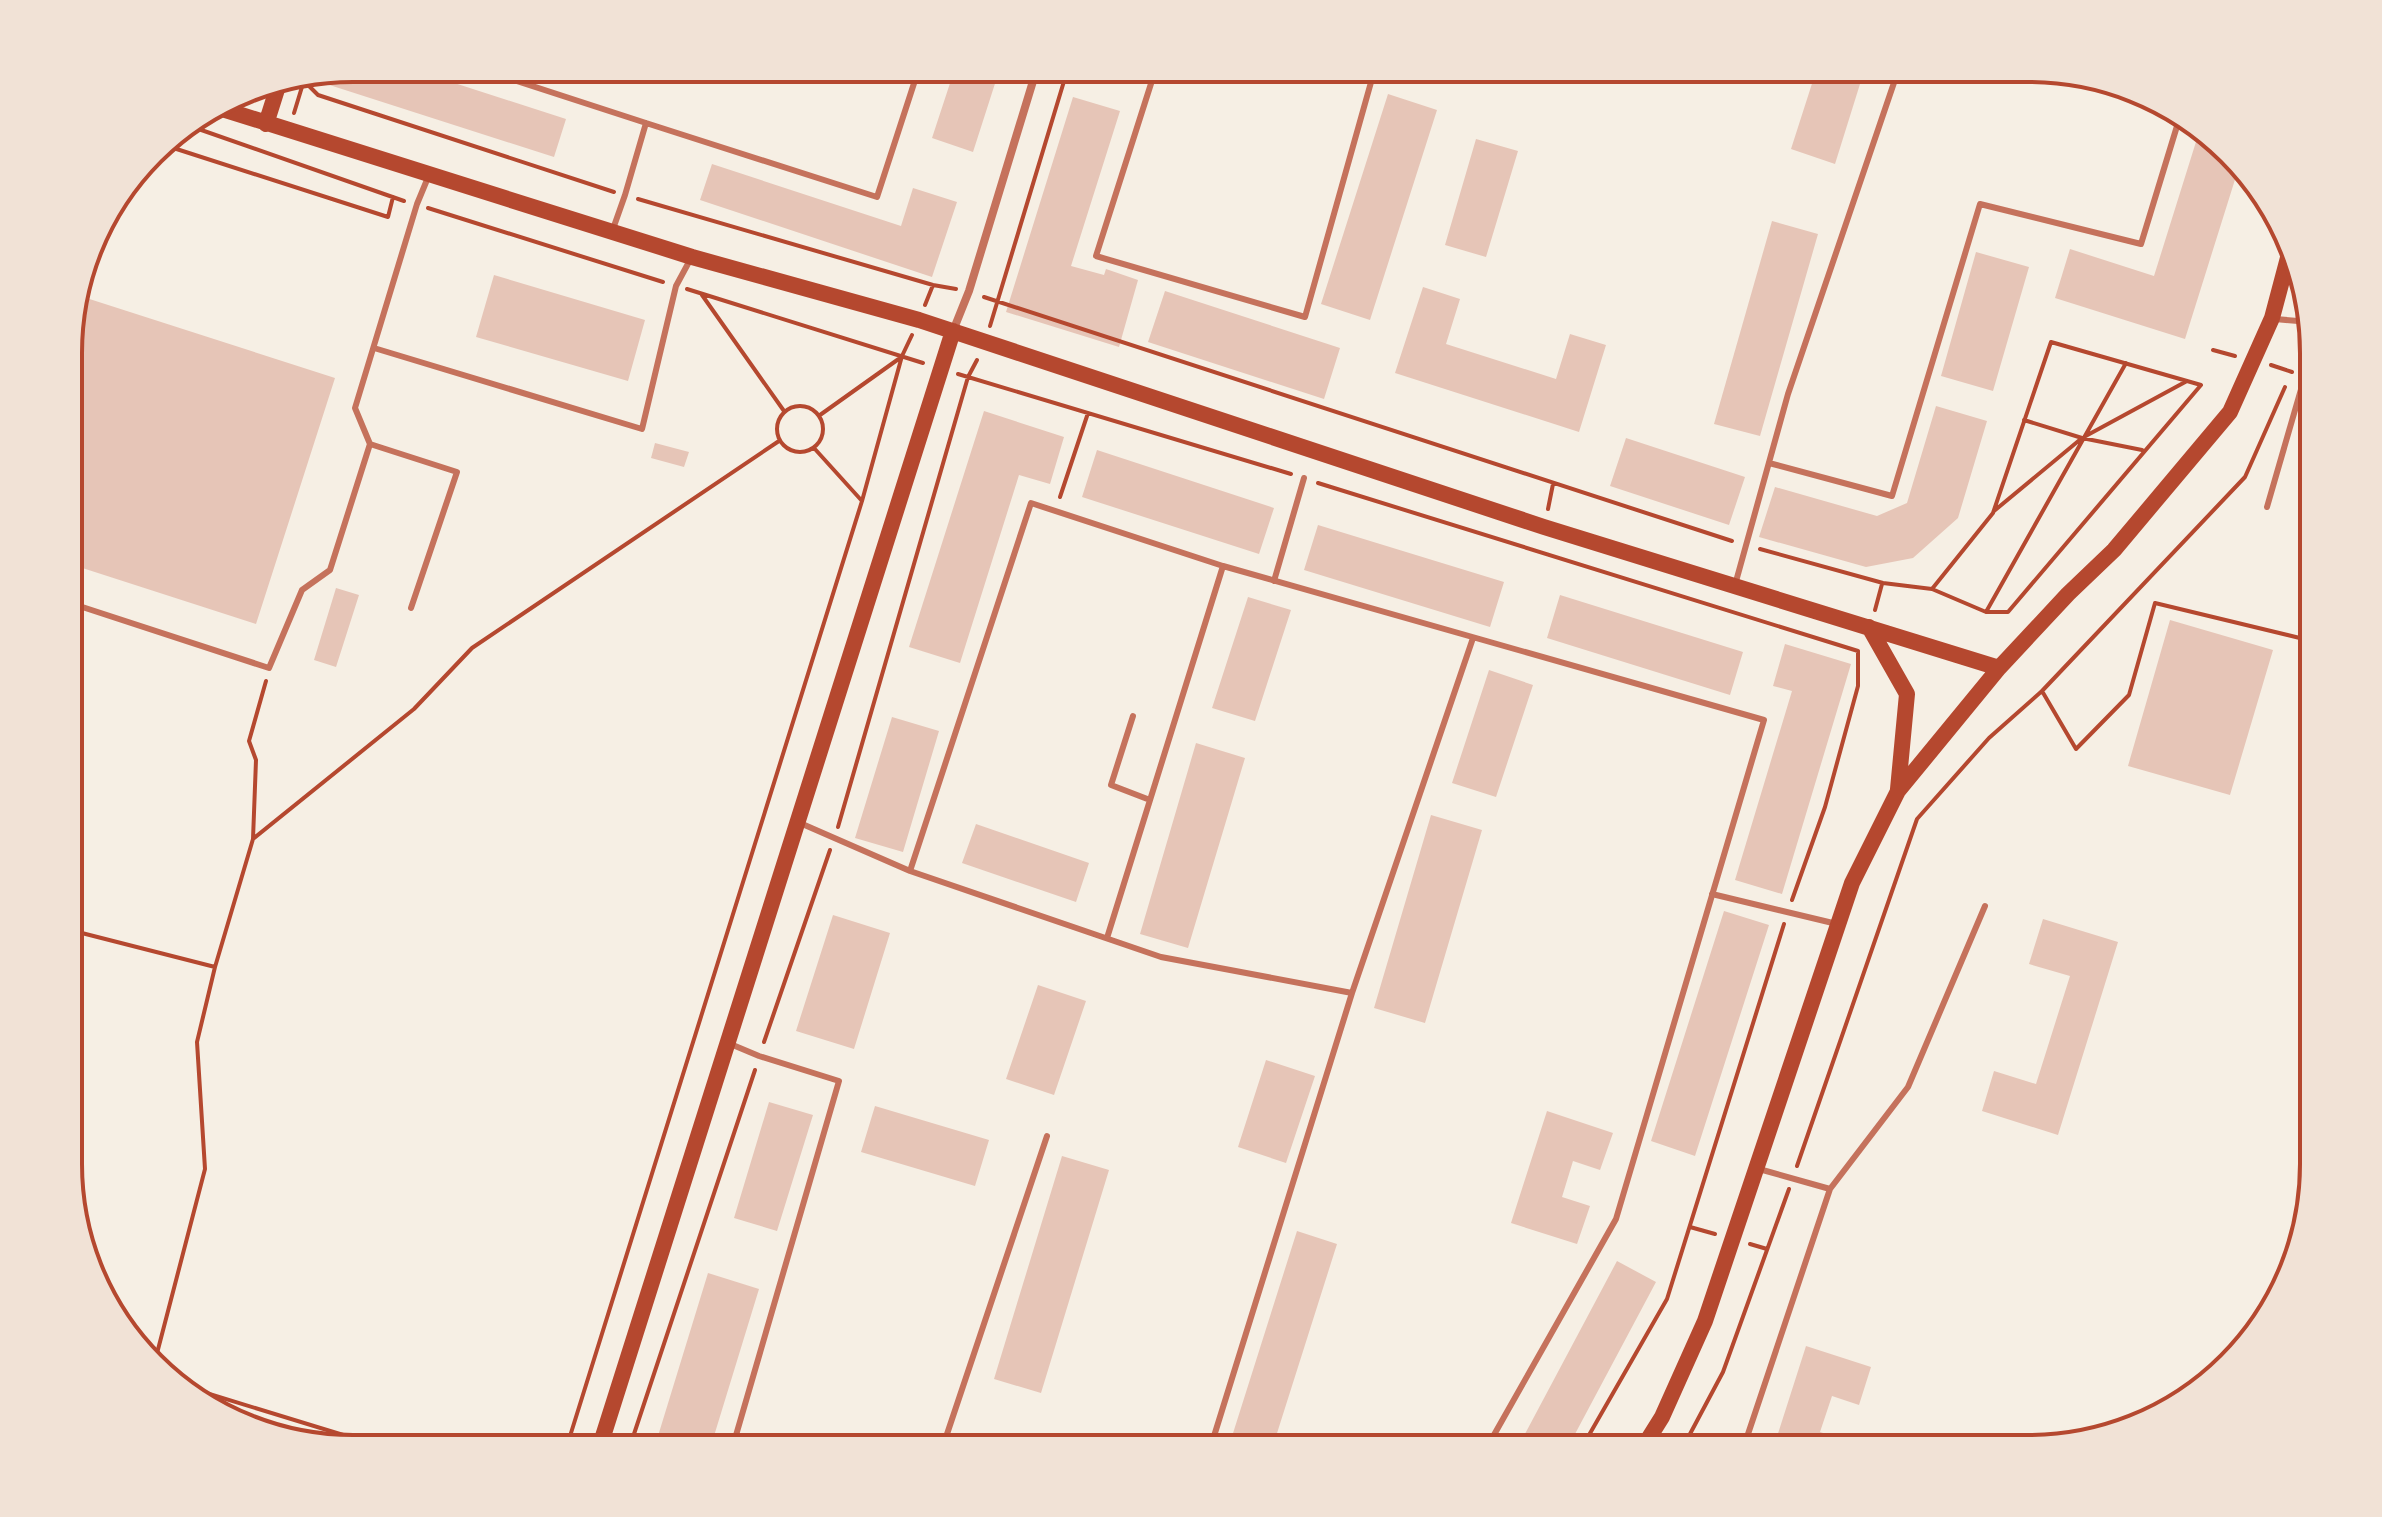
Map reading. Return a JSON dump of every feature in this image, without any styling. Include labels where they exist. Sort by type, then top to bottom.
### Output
[{"type":"main road","points":[[266,124],[276,93]]},
{"type":"main road","points":[[230,112],[692,257],[953,331],[1532,523],[1999,668]]},
{"type":"main road","points":[[1651,1434],[1705,1321],[1852,883],[1898,791],[1999,668],[2114,550],[2230,412],[2272,318],[2286,266]]},
{"type":"main road","points":[[603,1435],[953,331]]},
{"type":"main road","points":[[1869,627],[1907,694],[1898,791]]},
{"type":"street","points":[[953,331],[969,291],[1033,83]]},
{"type":"lane","points":[[1151,83],[1096,256],[1305,317],[1371,82]]},
{"type":"lane","points":[[1735,585],[1788,394],[1894,82]]},
{"type":"lane","points":[[523,83],[877,197],[914,83]]},
{"type":"lane","points":[[611,232],[646,123]]},
{"type":"lane","points":[[1769,463],[1892,496],[1980,204],[2141,244],[2177,126]]},
{"type":"lane","points":[[82,607],[269,668],[302,590],[330,570],[370,444],[355,408],[417,204],[429,175]]},
{"type":"lane","points":[[374,348],[642,429],[676,286],[692,257]]},
{"type":"lane","points":[[2272,318],[2297,321]]},
{"type":"lane","points":[[2267,507],[2299,396]]},
{"type":"lane","points":[[370,444],[457,472],[411,608]]},
{"type":"lane","points":[[1274,581],[1304,478]]},
{"type":"lane","points":[[910,871],[1031,503],[1223,566],[1764,720],[1616,1219],[1494,1434]]},
{"type":"lane","points":[[1107,938],[1223,566]]},
{"type":"lane","points":[[1215,1434],[1352,993],[1473,638]]},
{"type":"lane","points":[[1133,716],[1111,785],[1150,800]]},
{"type":"lane","points":[[796,822],[910,871],[1161,957],[1352,993]]},
{"type":"lane","points":[[1712,894],[1838,925]]},
{"type":"lane","points":[[1748,1434],[1830,1189],[1908,1087],[1985,906]]},
{"type":"lane","points":[[726,1043],[839,1081],[736,1435]]},
{"type":"lane","points":[[947,1435],[1047,1136]]},
{"type":"lane","points":[[1756,1168],[1830,1189]]},
{"type":"path","points":[[1064,83],[996,302],[1746,545],[1883,583],[1932,589],[1986,612],[2008,612],[2201,385],[2051,342],[1993,513]]},
{"type":"path","points":[[200,130],[393,197],[902,356]]},
{"type":"path","points":[[175,148],[388,217],[393,197]]},
{"type":"path","points":[[701,293],[784,411]]},
{"type":"path","points":[[1690,1434],[1723,1372],[1917,819],[1989,738],[2042,691],[2245,477],[2292,371],[2213,350]]},
{"type":"path","points":[[820,415],[902,356]]},
{"type":"path","points":[[570,1435],[862,501],[902,356]]},
{"type":"path","points":[[1986,612],[2126,363]]},
{"type":"path","points":[[634,1435],[835,838],[968,377],[1858,651],[1858,686],[1825,807],[1787,913],[1667,1299],[1589,1434]]},
{"type":"path","points":[[1932,589],[1993,513],[2082,438],[2187,381]]},
{"type":"path","points":[[803,405],[820,415],[824,433],[814,448],[795,452],[779,441],[776,425],[784,411],[803,405]]},
{"type":"path","points":[[1055,511],[1088,413]]},
{"type":"path","points":[[2024,420],[2082,438],[2143,450]]},
{"type":"path","points":[[253,839],[414,709],[472,648],[779,441]]},
{"type":"path","points":[[814,448],[862,501]]},
{"type":"path","points":[[1869,627],[1883,583]]},
{"type":"path","points":[[2042,691],[2076,749],[2129,695],[2155,603],[2299,638]]},
{"type":"path","points":[[157,1352],[205,1169],[197,1042],[215,967],[253,839],[256,760],[249,741],[269,668]]},
{"type":"path","points":[[82,933],[215,967]]},
{"type":"path","points":[[212,1395],[341,1434]]},
{"type":"building","points":[[1812,82],[1861,82],[1835,164],[1791,149]]},
{"type":"building","points":[[454,83],[566,119],[554,157],[326,84]]},
{"type":"building","points":[[950,83],[995,83],[973,152],[932,138]]},
{"type":"building","points":[[1388,94],[1437,110],[1370,320],[1321,304]]},
{"type":"building","points":[[1073,97],[1120,111],[1071,266],[1104,275],[1106,269],[1138,280],[1119,347],[1006,312]]},
{"type":"building","points":[[1476,139],[1518,151],[1486,257],[1445,245]]},
{"type":"building","points":[[2196,140],[2235,178],[2185,339],[2055,298],[2070,249],[2154,276]]},
{"type":"building","points":[[712,164],[901,226],[913,188],[957,202],[932,277],[700,200]]},
{"type":"building","points":[[1772,221],[1818,234],[1760,436],[1714,424]]},
{"type":"building","points":[[1976,252],[2029,267],[1993,391],[1941,376]]},
{"type":"building","points":[[494,275],[645,320],[628,381],[476,337]]},
{"type":"building","points":[[1423,287],[1460,299],[1446,344],[1556,379],[1570,334],[1606,345],[1579,432],[1395,373]]},
{"type":"building","points":[[1165,291],[1340,348],[1324,399],[1148,342]]},
{"type":"building","points":[[88,298],[335,378],[256,624],[82,568],[82,353]]},
{"type":"building","points":[[1936,406],[1987,421],[1958,518],[1913,558],[1866,567],[1759,537],[1775,487],[1877,516],[1907,503]]},
{"type":"building","points":[[984,411],[1064,437],[1050,484],[1019,475],[960,663],[909,647]]},
{"type":"building","points":[[1626,438],[1745,477],[1729,525],[1610,486]]},
{"type":"building","points":[[655,443],[689,452],[684,467],[651,458]]},
{"type":"building","points":[[1097,450],[1274,508],[1259,554],[1082,497]]},
{"type":"building","points":[[1318,525],[1504,582],[1490,627],[1304,570]]},
{"type":"building","points":[[336,588],[359,595],[336,667],[314,660]]},
{"type":"building","points":[[1560,595],[1743,652],[1730,695],[1547,638]]},
{"type":"building","points":[[1248,597],[1291,610],[1255,721],[1212,708]]},
{"type":"building","points":[[2170,620],[2273,650],[2230,795],[2128,766]]},
{"type":"building","points":[[1785,644],[1851,664],[1782,894],[1735,880],[1792,691],[1773,686]]},
{"type":"building","points":[[1489,670],[1533,685],[1496,797],[1452,783]]},
{"type":"building","points":[[892,717],[939,731],[903,852],[855,838]]},
{"type":"building","points":[[1196,743],[1245,758],[1188,948],[1140,934]]},
{"type":"building","points":[[1431,815],[1482,830],[1425,1023],[1374,1008]]},
{"type":"building","points":[[976,824],[1089,863],[1076,902],[962,863]]},
{"type":"building","points":[[1724,911],[1769,925],[1695,1156],[1651,1141]]},
{"type":"building","points":[[833,915],[890,933],[854,1049],[796,1031]]},
{"type":"building","points":[[2043,919],[2118,942],[2058,1135],[1982,1111],[1994,1071],[2036,1084],[2070,976],[2029,964]]},
{"type":"building","points":[[1038,985],[1086,1001],[1054,1095],[1006,1079]]},
{"type":"building","points":[[1266,1060],[1315,1076],[1286,1163],[1238,1147]]},
{"type":"building","points":[[769,1102],[813,1115],[777,1231],[734,1218]]},
{"type":"building","points":[[875,1106],[989,1140],[975,1186],[861,1152]]},
{"type":"building","points":[[1547,1111],[1613,1133],[1600,1170],[1573,1161],[1562,1197],[1590,1206],[1577,1244],[1511,1223]]},
{"type":"building","points":[[1062,1156],[1109,1170],[1041,1393],[994,1379]]},
{"type":"building","points":[[1297,1231],[1337,1244],[1277,1434],[1233,1434]]},
{"type":"building","points":[[1617,1261],[1656,1282],[1575,1434],[1525,1434]]},
{"type":"building","points":[[708,1273],[759,1289],[714,1435],[658,1435]]},
{"type":"building","points":[[1806,1346],[1871,1367],[1859,1405],[1832,1396],[1820,1432],[1827,1434],[1778,1434]]}]
